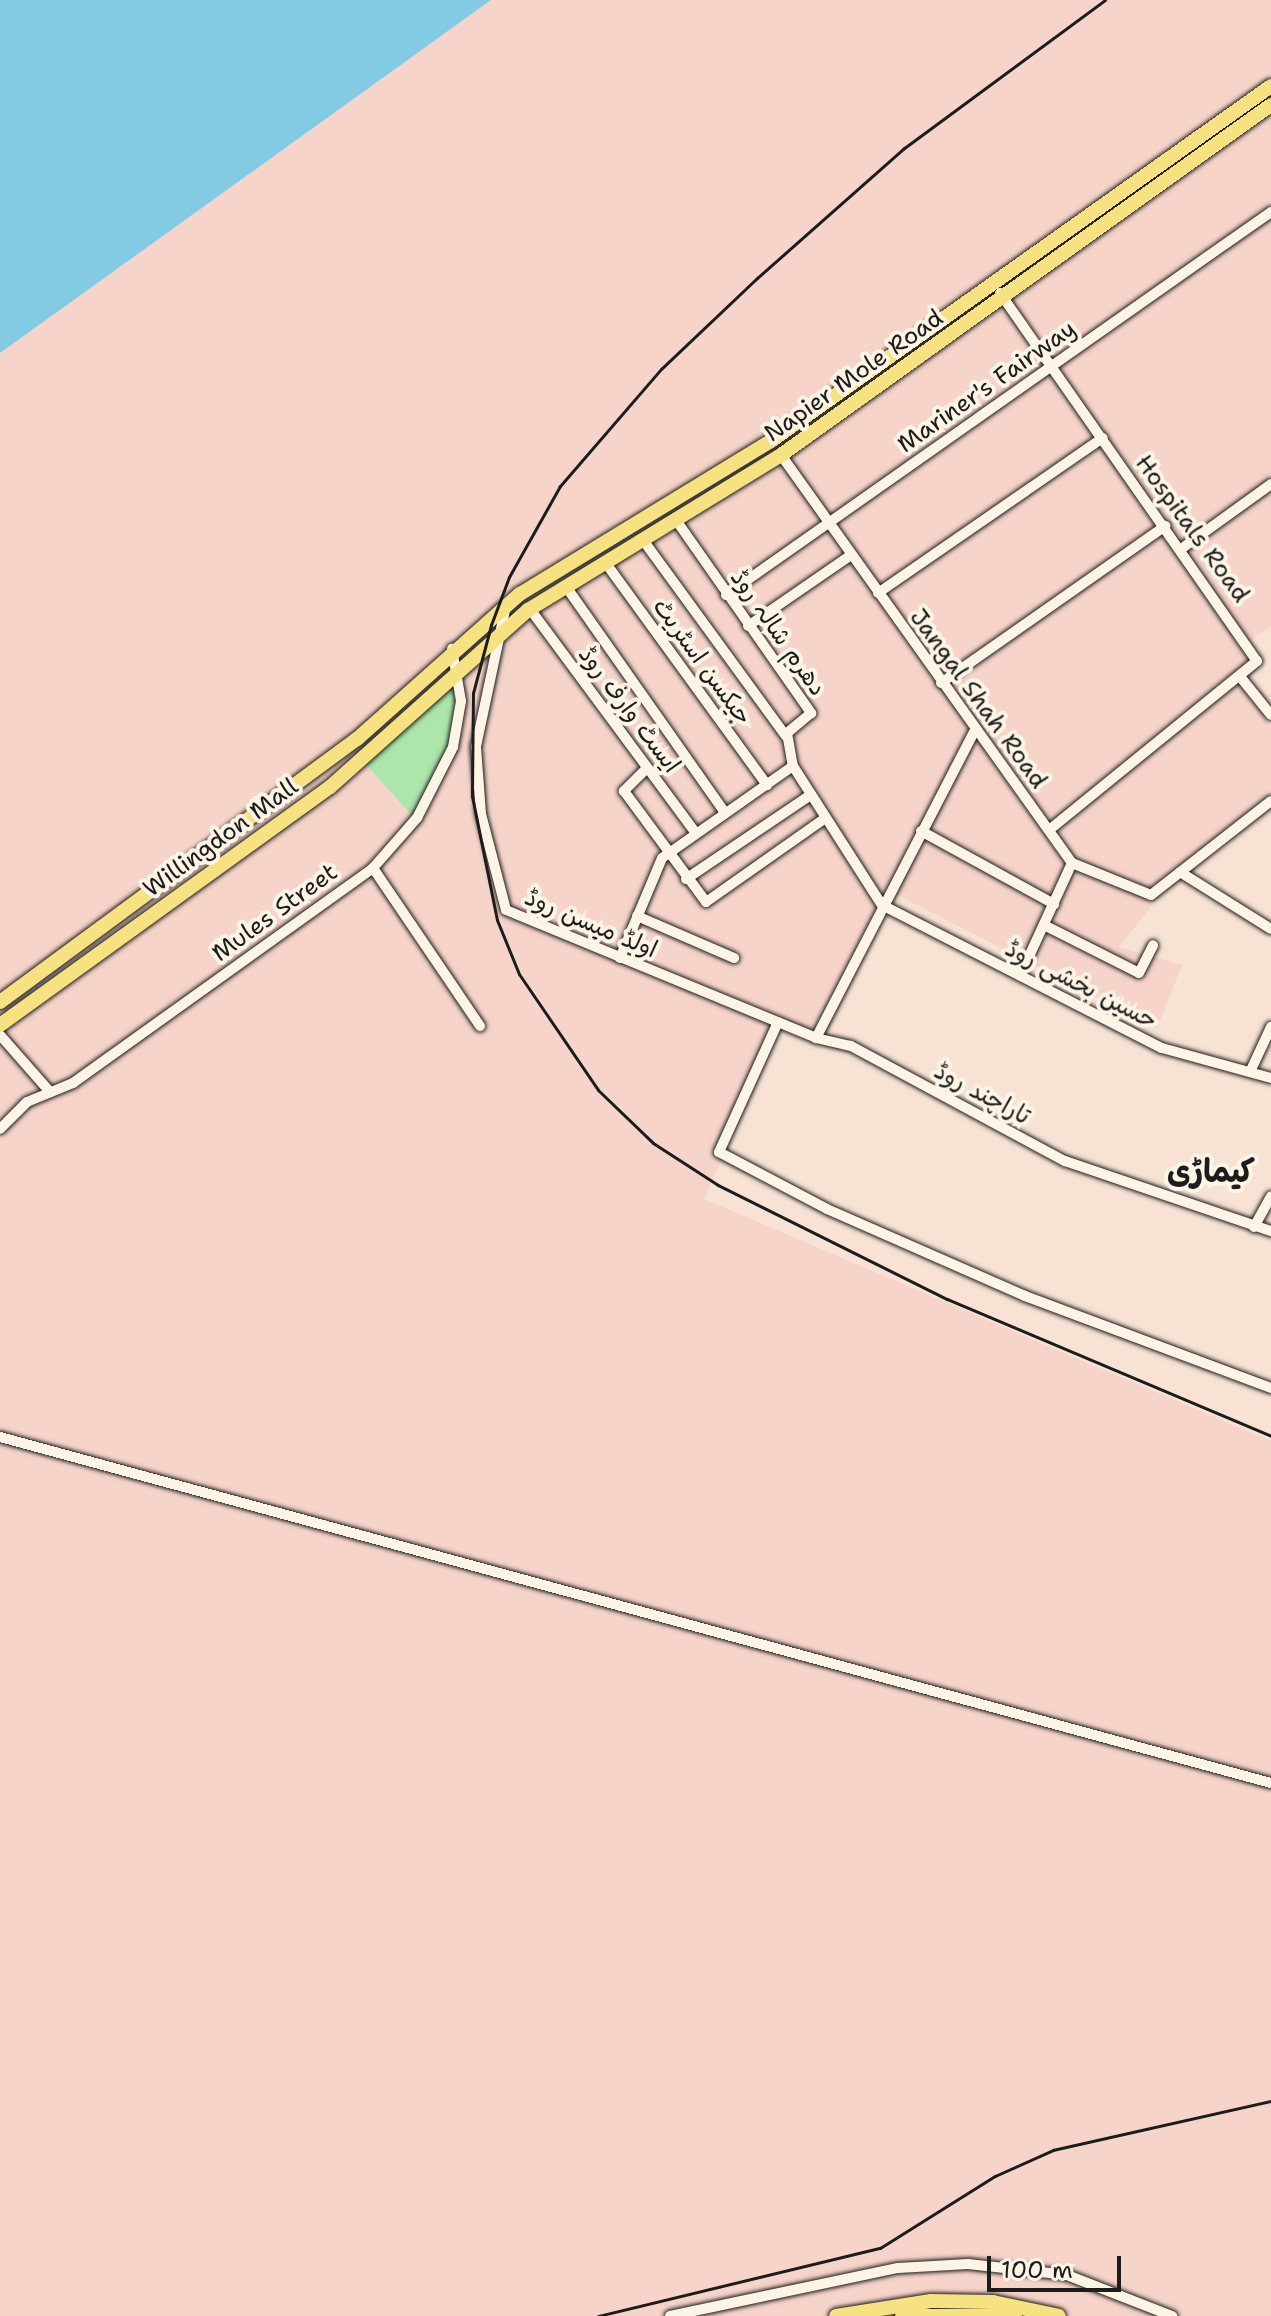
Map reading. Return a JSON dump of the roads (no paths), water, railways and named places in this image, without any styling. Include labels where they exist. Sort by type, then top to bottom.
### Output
[{"type":"main road","name":"Napier Mole Road","points":[[452,649],[506,606],[771,441],[992,281],[1271,86]]},
{"type":"main road","name":"Napier Mole Road","points":[[457,670],[530,609],[781,455],[1004,299],[1271,105]]},
{"type":"main road","name":"Willingdon Mall","points":[[0,1002],[357,739],[452,649]]},
{"type":"main road","name":"Willingdon Mall","points":[[0,1025],[330,787],[457,670]]},
{"type":"main road","points":[[836,2316],[931,2301],[993,2302],[1059,2316]]},
{"type":"main road","points":[[902,2316],[1015,2316]]},
{"type":"street","name":"Mariner's Fairway","points":[[726,595],[1271,212]]},
{"type":"street","name":"Hospitals Road","points":[[992,281],[1256,657],[1242,679]]},
{"type":"street","points":[[878,593],[1103,438]]},
{"type":"street","name":"Jangal Shah Road","points":[[781,455],[974,732],[1072,863]]},
{"type":"street","points":[[1181,549],[1271,484]]},
{"type":"street","name":"دھرم شالہ روڈ","points":[[676,520],[811,713],[786,736]]},
{"type":"street","points":[[941,683],[1165,526]]},
{"type":"street","points":[[643,540],[786,736],[793,766],[809,796],[882,905]]},
{"type":"street","points":[[748,626],[851,555]]},
{"type":"street","name":"جیکسن اسٹریٹ","points":[[605,562],[767,785]]},
{"type":"street","points":[[567,588],[725,813]]},
{"type":"street","name":"اولڈ میسن روڈ","points":[[506,606],[476,747],[497,898],[513,914],[816,1038]]},
{"type":"street","name":"ایسٹ وارف روڈ","points":[[530,609],[696,833]]},
{"type":"street","name":"Mules Street","points":[[0,1129],[50,1092],[73,1083],[373,868],[417,818],[453,747],[457,670],[452,649]]},
{"type":"street","points":[[1049,830],[1242,679],[1271,715]]},
{"type":"street","points":[[816,1038],[974,732]]},
{"type":"street","points":[[620,958],[665,854],[793,766]]},
{"type":"street","points":[[647,768],[624,791],[665,854],[709,902],[824,819]]},
{"type":"street","points":[[686,879],[809,796]]},
{"type":"street","points":[[1020,976],[1072,863],[1144,896],[1271,801]]},
{"type":"street","points":[[921,831],[1054,904]]},
{"type":"street","points":[[373,868],[480,1026]]},
{"type":"street","points":[[1180,872],[1271,929]]},
{"type":"street","name":"حسین بخشی روڈ","points":[[882,905],[1162,1048],[1271,1078]]},
{"type":"street","points":[[637,916],[734,958]]},
{"type":"street","points":[[1044,925],[1139,973],[1153,945]]},
{"type":"street","points":[[778,1022],[719,1152],[827,1209],[1025,1296],[1271,1388]]},
{"type":"street","points":[[1250,1072],[1271,1027]]},
{"type":"street","points":[[0,1035],[50,1092]]},
{"type":"street","name":"تاراچند روڈ","points":[[816,1038],[851,1046],[1065,1161],[1271,1231]]},
{"type":"street","points":[[1254,1227],[1271,1196]]},
{"type":"street","points":[[0,1437],[1271,1783]]},
{"type":"street","points":[[670,2316],[898,2268],[968,2264],[1067,2275],[1172,2316]]},
{"type":"water","points":[[0,0],[491,0],[0,353]]},
{"type":"railway","points":[[1105,0],[904,148],[757,278],[661,369],[560,486],[509,577],[491,625],[473,693],[472,796],[497,920],[519,974],[598,1090],[653,1143],[718,1185],[947,1299],[1271,1436]]},
{"type":"railway","points":[[598,2316],[880,2248],[995,2176],[1053,2150],[1271,2101]]},
{"type":"district","name":"کیماڑی","points":[[1211,1171]]}]
